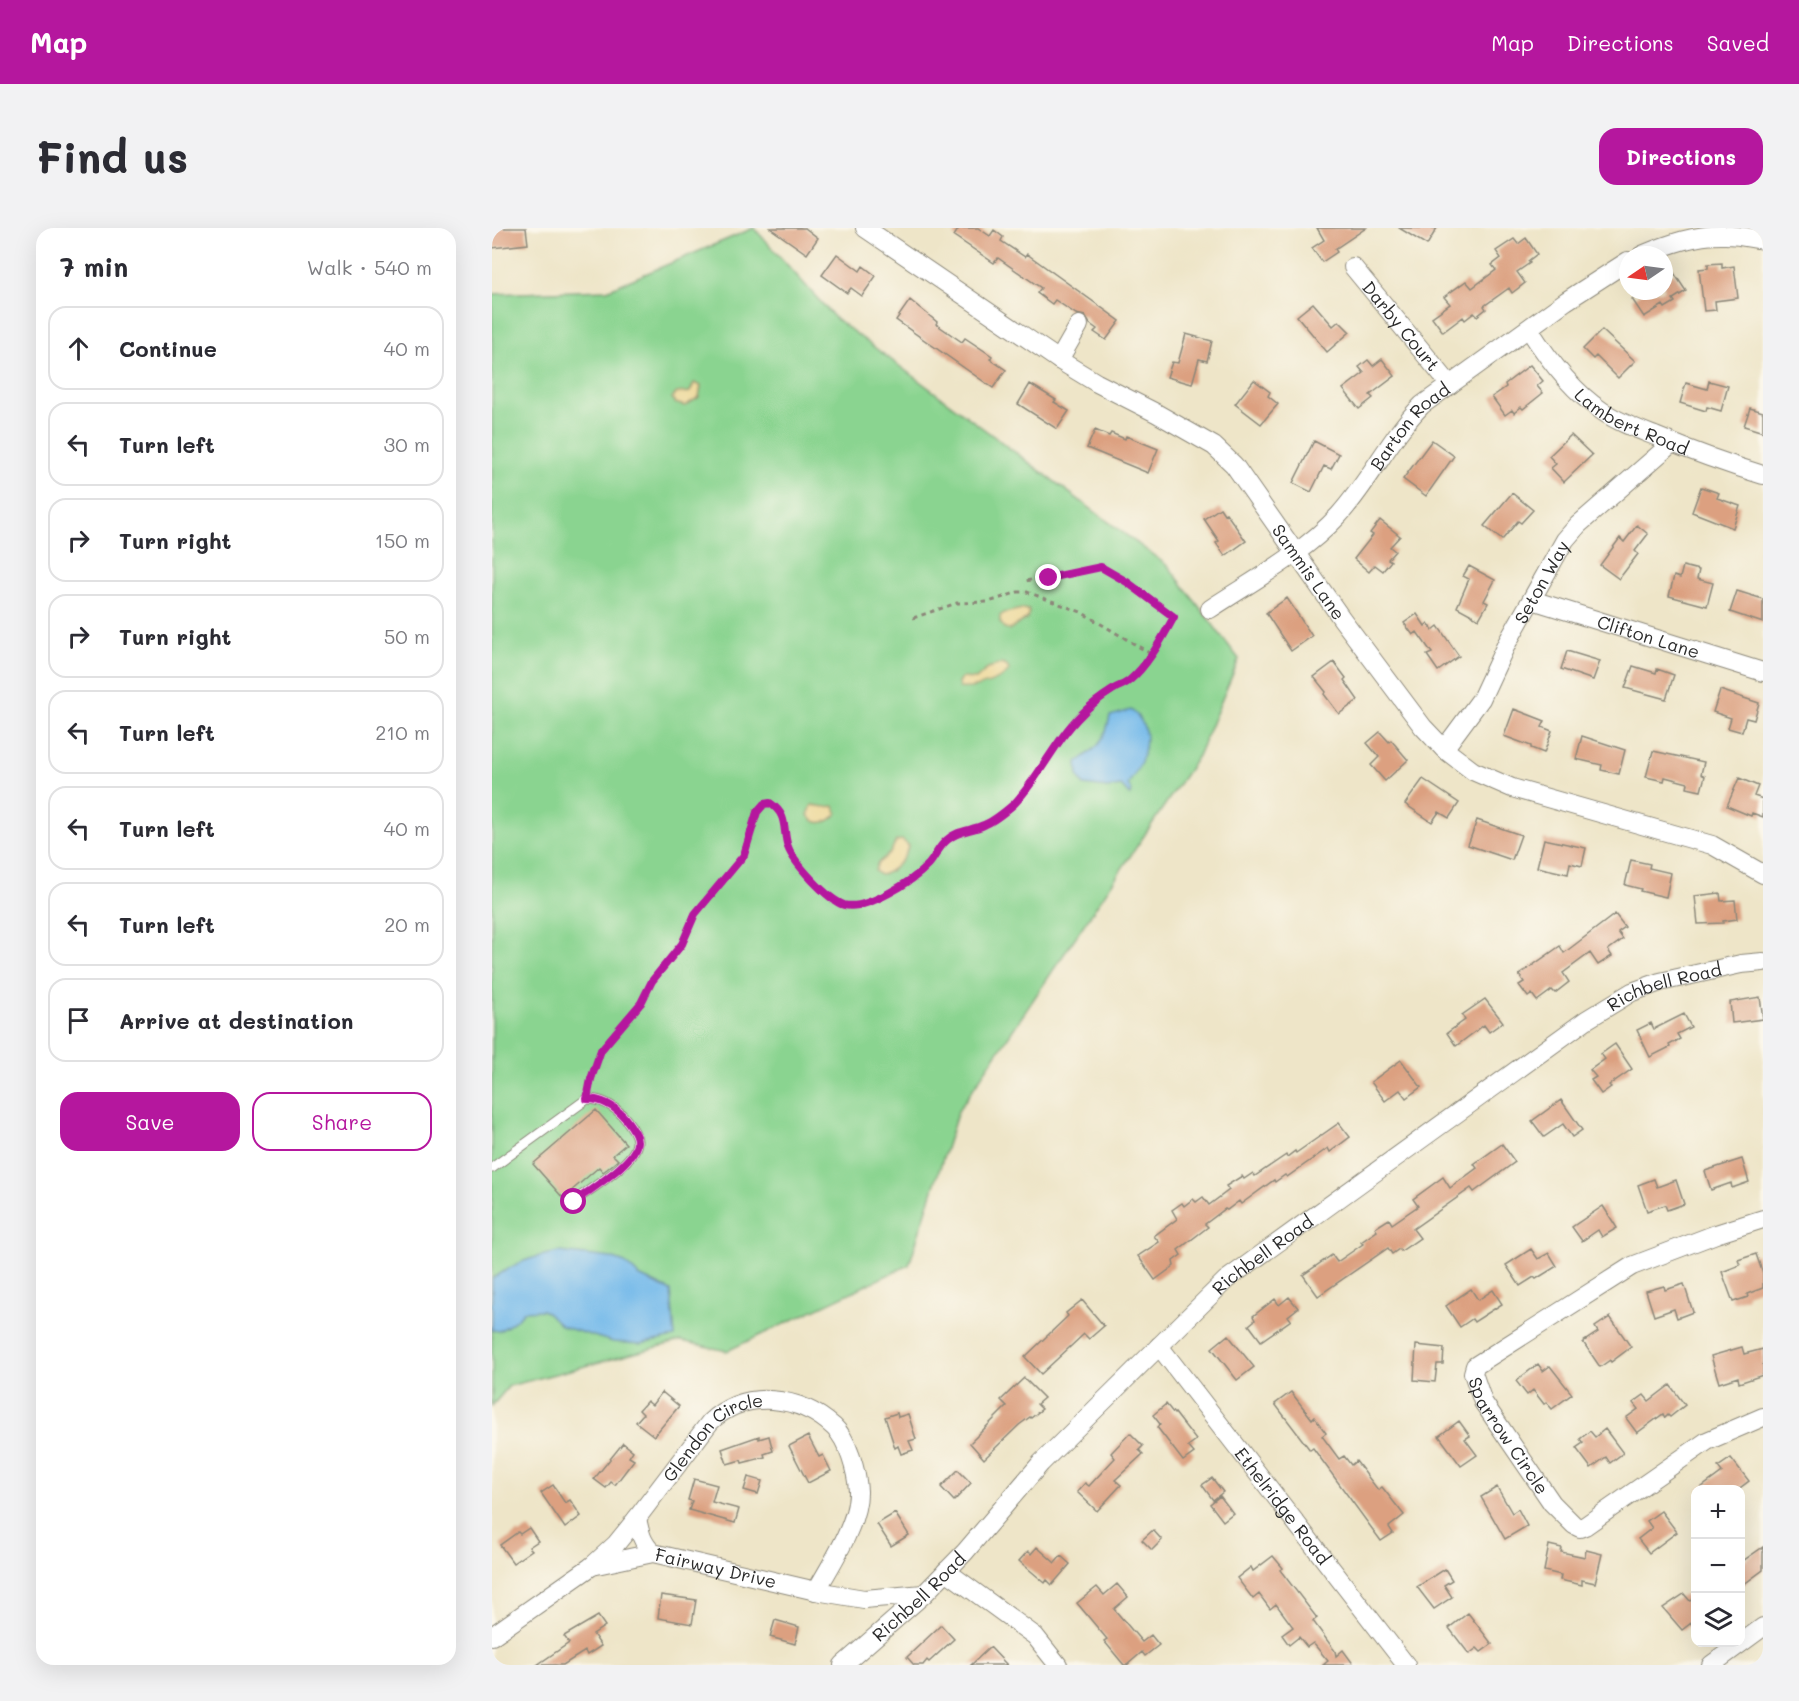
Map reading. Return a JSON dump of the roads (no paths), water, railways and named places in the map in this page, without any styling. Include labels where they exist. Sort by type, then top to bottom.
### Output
[{"type":"street","name":"Sammis Lane","points":[[865,228],[1059,360],[1214,446],[1234,465],[1342,619],[1423,728],[1444,749],[1473,771],[1512,788],[1712,845],[1763,874]]},
{"type":"street","points":[[1663,246],[1706,236],[1758,236]]},
{"type":"street","name":"Darby Court","points":[[1353,267],[1450,384]]},
{"type":"street","name":"Barton Road","points":[[1210,609],[1296,554],[1319,535],[1341,513],[1408,419],[1422,405],[1529,330],[1566,301],[1619,267]]},
{"type":"street","points":[[1059,360],[1078,325]]},
{"type":"street","name":"Lambert Road","points":[[1529,330],[1546,355],[1583,396],[1602,411],[1626,424],[1672,443],[1763,475]]},
{"type":"street","name":"Seton Way","points":[[1444,749],[1481,699],[1507,643],[1565,540],[1578,525],[1672,443]]},
{"type":"street","name":"Clifton Lane","points":[[1532,600],[1763,672]]},
{"type":"street","name":"Richbell Road","points":[[843,1665],[924,1594],[965,1552],[1041,1463],[1226,1280],[1586,1020],[1632,992],[1660,982],[1741,964],[1763,962]]},
{"type":"street","name":"Sparrow Circle","points":[[1763,1219],[1632,1266],[1476,1366],[1473,1373],[1483,1402],[1552,1503],[1580,1528],[1707,1441],[1763,1417]]},
{"type":"street","name":"Ethelridge Road","points":[[1159,1346],[1406,1665]]},
{"type":"street","name":"Glendon Circle","points":[[592,1566],[616,1544],[710,1422],[721,1412],[731,1406],[761,1400],[793,1402],[836,1428],[849,1450],[858,1492],[852,1522],[834,1561],[816,1591]]},
{"type":"street","points":[[637,1518],[645,1546],[653,1553]]},
{"type":"street","name":"Fairway Drive","points":[[492,1636],[592,1566],[653,1553],[816,1591],[864,1599],[924,1594]]},
{"type":"street","points":[[946,1571],[1035,1636],[1058,1665]]},
{"type":"street","points":[[1711,1665],[1763,1628]]},
{"type":"lane","points":[[492,1168],[587,1099],[597,1099],[616,1108],[629,1123],[637,1140],[635,1152],[625,1163],[574,1202]]},
{"type":"water","points":[[1131,710],[1139,718],[1146,736],[1143,756],[1128,784],[1132,792],[1130,795],[1121,786],[1107,788],[1084,785],[1078,777],[1077,762],[1100,743],[1106,732],[1110,716]]},
{"type":"water","points":[[560,1252],[611,1258],[625,1263],[639,1276],[671,1291],[675,1337],[640,1344],[613,1342],[561,1326],[542,1310],[524,1311],[503,1329],[492,1330],[492,1279],[524,1261]]}]
